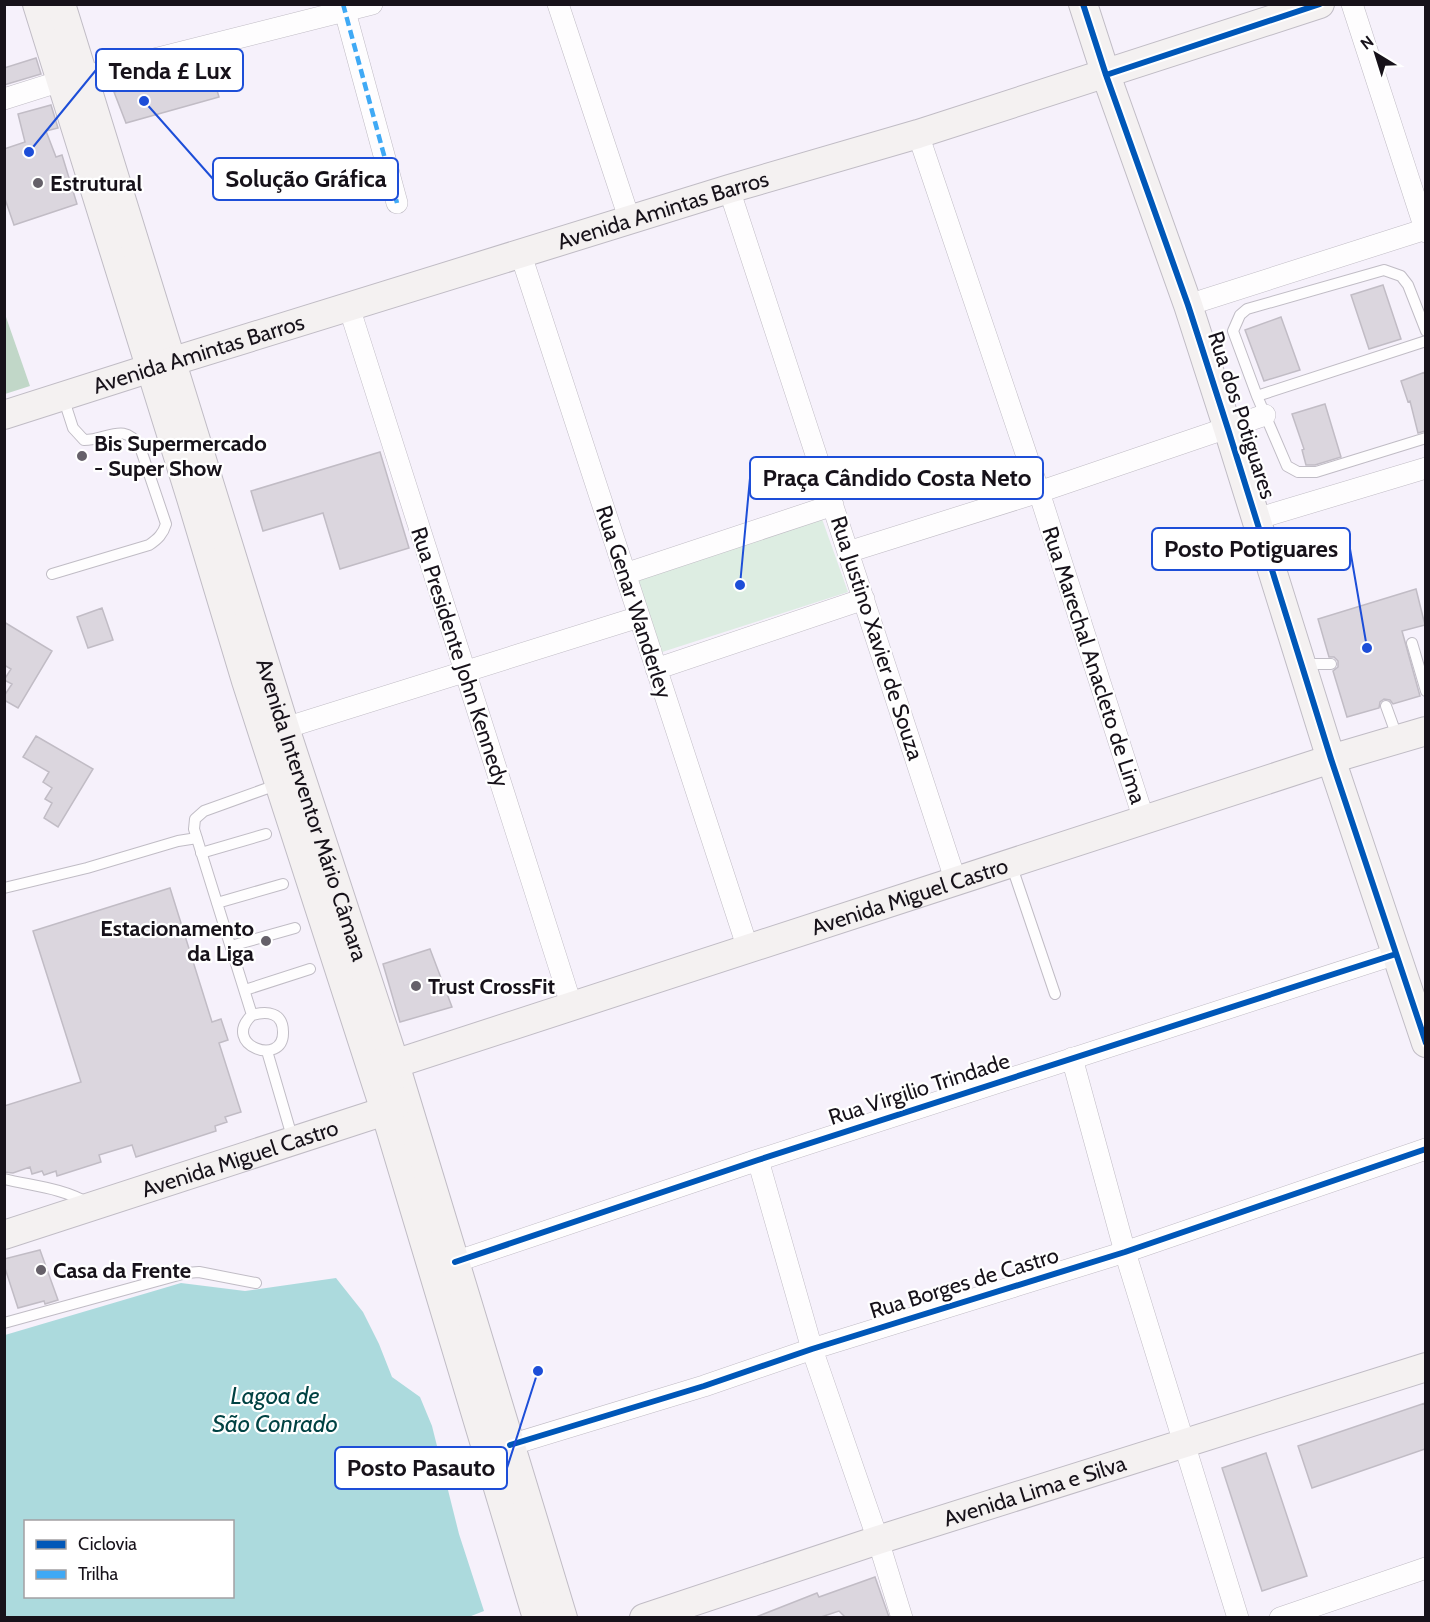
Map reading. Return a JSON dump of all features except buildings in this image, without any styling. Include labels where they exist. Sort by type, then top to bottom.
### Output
[{"type":"main road","name":"Avenida Interventor Mário Câmara","points":[[37,4],[72,79],[161,365],[285,728],[395,1064],[389,1099],[537,1617]]},
{"type":"main road","name":"Avenida Interventor Mário Câmara","points":[[61,4],[72,79]]},
{"type":"main road","name":"Rua dos Potiguares","points":[[1083,4],[1188,305],[1331,759],[1396,954],[1418,994],[1425,1043]]},
{"type":"main road","name":"Avenida Amintas Barros","points":[[4,415],[729,189],[918,134],[1320,4]]},
{"type":"main road","name":"Avenida Interventor Mário Câmara","points":[[161,365],[246,681],[279,784],[389,1099],[454,1262],[563,1617]]},
{"type":"main road","name":"Avenida Miguel Castro","points":[[395,1064],[1331,759],[1425,731]]},
{"type":"main road","name":"Avenida Miguel Castro","points":[[4,1235],[293,1141],[389,1099]]},
{"type":"main road","name":"Avenida Lima e Silva","points":[[644,1617],[878,1540],[1425,1367]]},
{"type":"street","points":[[4,99],[344,8],[372,4]]},
{"type":"street","points":[[558,4],[630,221]]},
{"type":"street","points":[[1188,305],[1425,230],[1352,4]]},
{"type":"street","points":[[344,8],[397,203]]},
{"type":"street","name":"Rua Marechal Anacleto de Lima","points":[[918,134],[1039,492],[1144,820]]},
{"type":"street","name":"Rua Justino Xavier de Souza","points":[[729,189],[956,882]]},
{"type":"street","name":"Rua Genar Wanderley","points":[[521,255],[748,949]]},
{"type":"street","name":"Rua Presidente John Kennedy","points":[[349,307],[572,1007]]},
{"type":"street","points":[[848,552],[1228,429],[1261,406]]},
{"type":"street","points":[[1256,519],[1425,468]]},
{"type":"street","points":[[625,574],[833,504]]},
{"type":"street","points":[[656,669],[864,599]]},
{"type":"street","points":[[285,728],[639,617]]},
{"type":"street","name":"Rua Virgilio Trindade","points":[[454,1262],[758,1160],[1396,954]]},
{"type":"street","points":[[1072,1058],[1125,1252],[1238,1617]]},
{"type":"street","name":"Rua Borges de Castro","points":[[510,1444],[704,1386],[812,1349],[1125,1252],[1425,1149]]},
{"type":"street","points":[[758,1160],[812,1349],[902,1617]]},
{"type":"street","points":[[1280,1617],[1425,1568]]},
{"type":"lane","points":[[1425,331],[1408,285],[1401,276],[1384,270],[1247,309],[1240,315],[1233,332],[1287,466],[1298,472],[1316,472],[1425,438]]},
{"type":"lane","points":[[1261,406],[1425,341]]},
{"type":"lane","points":[[51,574],[149,545],[157,540],[166,524],[140,447],[135,439],[128,433],[120,433],[84,440],[73,429],[63,396]]},
{"type":"lane","points":[[1412,643],[1425,691]]},
{"type":"lane","points":[[1301,664],[1331,664]]},
{"type":"lane","points":[[1386,706],[1398,739]]},
{"type":"lane","points":[[252,1015],[196,838],[195,819],[204,811],[279,784]]},
{"type":"lane","points":[[201,853],[266,834]]},
{"type":"lane","points":[[4,888],[196,838]]},
{"type":"lane","points":[[1011,864],[1055,994]]},
{"type":"lane","points":[[217,903],[283,884]]},
{"type":"lane","points":[[231,946],[295,928]]},
{"type":"lane","points":[[245,990],[310,969]]},
{"type":"lane","points":[[265,1011],[275,1015],[282,1023],[284,1034],[280,1042],[267,1051],[252,1048],[243,1032],[245,1024],[252,1015],[265,1011]]},
{"type":"lane","points":[[267,1051],[293,1141]]},
{"type":"lane","points":[[4,1179],[72,1194],[93,1207]]},
{"type":"lane","points":[[4,1323],[186,1273],[199,1272],[256,1283]]},
{"type":"green space","points":[[5,317],[30,386],[5,394]]},
{"type":"green space","points":[[821,516],[848,592],[656,654],[632,578]]},
{"type":"water","name":"Lagoa de São Conrado","points":[[336,1278],[363,1312],[392,1377],[420,1397],[432,1426],[459,1534],[484,1611],[466,1618],[5,1617],[5,1335],[181,1283],[245,1291]]},
{"type":"marked path","points":[[343,4],[397,203]]},
{"type":"cycle path","points":[[1083,4],[1188,305],[1331,759],[1426,1043]]},
{"type":"cycle path","points":[[1106,75],[1320,4]]},
{"type":"cycle path","points":[[455,1262],[758,1160],[1396,954]]},
{"type":"cycle path","points":[[510,1445],[1125,1252],[1426,1149]]},
{"type":"place","name":"Solução Gráfica","points":[[144,101]]},
{"type":"place","name":"Tenda £ Lux","points":[[29,152]]},
{"type":"place","name":"Estrutural","points":[[38,183]]},
{"type":"place","name":"Bis Supermercado - Super Show","points":[[82,456]]},
{"type":"place","name":"Praça Cândido Costa Neto","points":[[740,585]]},
{"type":"place","name":"Posto Potiguares","points":[[1367,648]]},
{"type":"place","name":"Estacionamento da Liga","points":[[266,941]]},
{"type":"place","name":"Trust CrossFit","points":[[416,986]]},
{"type":"place","name":"Casa da Frente","points":[[41,1270]]},
{"type":"place","name":"Posto Pasauto","points":[[538,1371]]}]
